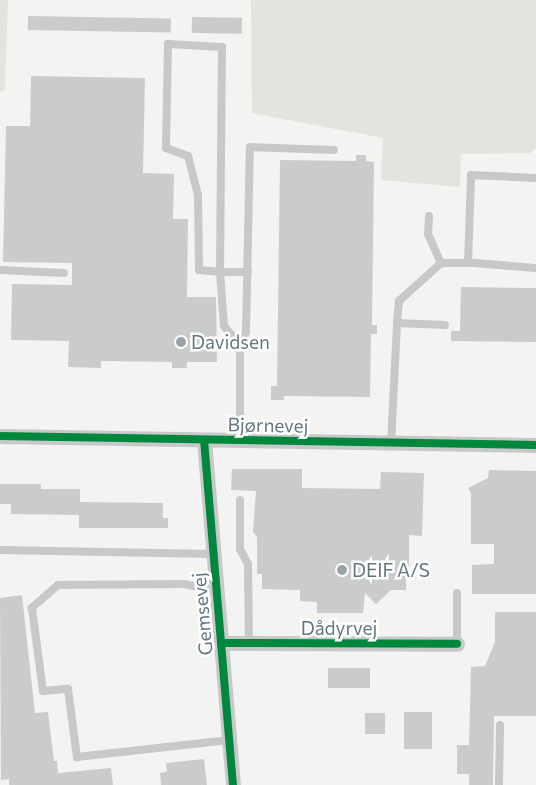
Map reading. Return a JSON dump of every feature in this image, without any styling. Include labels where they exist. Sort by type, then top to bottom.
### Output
[{"type":"street","name":"Bjørnevej","points":[[0,436],[536,445]]},
{"type":"street","name":"Gemsevej","points":[[204,440],[233,785]]},
{"type":"street","name":"Dådyrvej","points":[[222,644],[457,644]]},
{"type":"lane","points":[[240,345],[224,326],[220,272],[222,47],[168,44],[166,148],[188,156],[198,195],[199,270],[220,272],[248,272]]},
{"type":"lane","points":[[240,440],[240,345],[246,332],[250,147],[334,150]]},
{"type":"lane","points":[[468,263],[471,175],[536,178]]},
{"type":"lane","points":[[429,216],[428,234],[441,263]]},
{"type":"lane","points":[[391,443],[399,301],[441,263],[536,268]]},
{"type":"lane","points":[[0,270],[64,273]]},
{"type":"lane","points":[[398,323],[444,325]]},
{"type":"lane","points":[[240,500],[240,549],[248,564],[249,644]]},
{"type":"lane","points":[[0,550],[213,554]]},
{"type":"lane","points":[[216,591],[183,584],[58,585],[32,608],[43,690],[68,688],[76,758],[229,740]]},
{"type":"lane","points":[[457,594],[457,644]]},
{"type":"lane","points":[[499,785],[500,725]]},
{"type":"shaded area","points":[[0,0],[8,0],[5,90],[0,92]]},
{"type":"shaded area","points":[[251,0],[536,0],[536,148],[530,153],[461,154],[460,187],[381,180],[383,138],[252,113]]},
{"type":"building","points":[[28,16],[171,18],[171,32],[28,30]]},
{"type":"building","points":[[192,17],[242,18],[242,34],[192,33]]},
{"type":"building","points":[[31,76],[145,78],[143,173],[174,174],[173,219],[188,219],[187,297],[216,297],[217,362],[187,362],[187,368],[172,368],[172,362],[101,361],[101,368],[68,367],[69,341],[11,340],[12,284],[72,285],[72,263],[3,262],[6,126],[30,126]]},
{"type":"building","points":[[356,155],[366,155],[366,161],[374,162],[372,325],[377,325],[377,334],[371,334],[370,397],[284,396],[284,400],[271,400],[271,386],[277,386],[280,160],[356,161]]},
{"type":"building","points":[[461,287],[536,288],[536,342],[451,341],[451,331],[460,331]]},
{"type":"building","name":"DEIF A/S","points":[[232,469],[302,469],[302,488],[380,489],[381,472],[424,473],[422,536],[409,535],[409,579],[406,579],[406,590],[391,590],[376,604],[365,593],[363,613],[317,613],[317,602],[300,601],[300,590],[262,589],[262,574],[257,574],[257,537],[253,532],[256,491],[231,490]]},
{"type":"building","points":[[489,470],[536,471],[536,594],[472,594],[472,565],[494,564],[494,544],[471,544],[471,493],[468,488],[488,478]]},
{"type":"building","points":[[0,484],[41,484],[41,489],[80,489],[80,502],[163,503],[163,518],[168,518],[168,528],[79,528],[79,515],[11,514],[11,504],[0,504]]},
{"type":"building","points":[[22,595],[35,713],[48,712],[54,761],[57,761],[58,773],[111,768],[113,785],[9,785],[9,779],[1,780],[0,598]]},
{"type":"building","points":[[495,612],[536,612],[536,716],[494,716],[493,785],[469,785],[469,774],[457,774],[457,745],[469,745],[471,667],[485,666],[495,642]]},
{"type":"building","points":[[328,668],[370,668],[370,688],[328,688]]},
{"type":"building","points":[[404,712],[432,712],[432,749],[404,749]]},
{"type":"building","points":[[365,713],[385,713],[385,734],[365,734]]},
{"type":"building","points":[[204,759],[207,785],[161,785],[160,773],[167,772],[166,763]]},
{"type":"cycle path","points":[[0,436],[536,445]]},
{"type":"cycle path","points":[[204,440],[233,785]]},
{"type":"cycle path","points":[[221,643],[457,644]]},
{"type":"place","name":"Davidsen","points":[[181,342]]},
{"type":"place","name":"DEIF A/S","points":[[342,570]]}]
